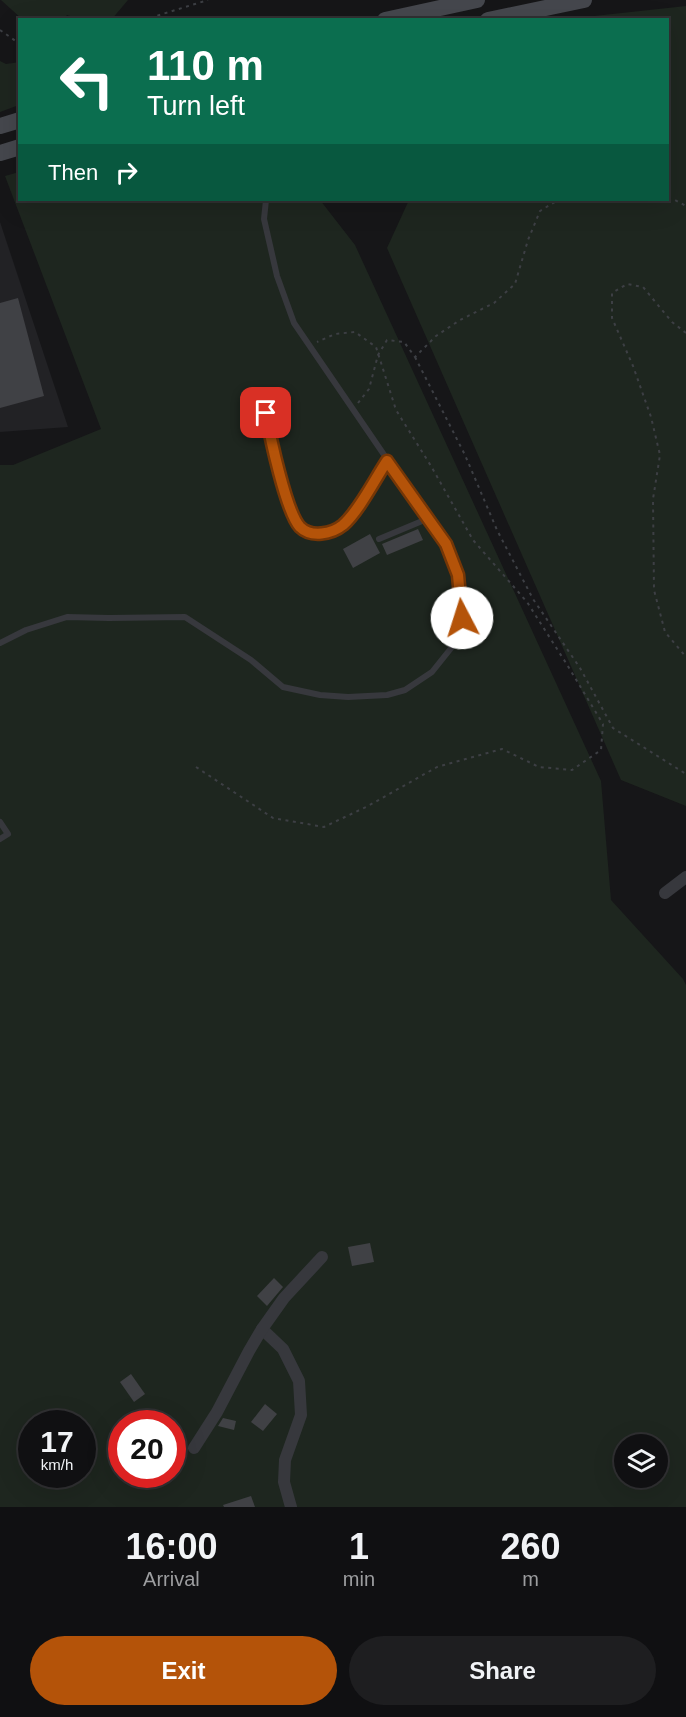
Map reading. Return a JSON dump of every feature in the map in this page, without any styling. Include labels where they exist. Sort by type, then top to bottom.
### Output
[{"type":"street","points":[[394,18],[477,0]]},
{"type":"street","points":[[498,18],[584,0]]},
{"type":"street","points":[[0,126],[18,121]]},
{"type":"street","points":[[0,153],[18,148]]},
{"type":"street","points":[[665,893],[686,877]]},
{"type":"street","points":[[194,1448],[217,1412],[262,1329],[284,1298],[322,1257]]},
{"type":"street","points":[[262,1329],[283,1349],[299,1381],[301,1414],[285,1460],[284,1482],[291,1507]]},
{"type":"lane","points":[[0,643],[26,630],[67,617],[185,617],[251,660],[284,687],[320,695],[348,697],[387,695],[405,690],[432,672],[456,642],[462,618],[458,575],[446,544],[294,322],[278,276],[264,219],[266,201]]},
{"type":"lane","points":[[262,393],[289,507],[301,527],[312,532],[328,533],[345,524],[387,461]]},
{"type":"lane","points":[[379,539],[427,519]]},
{"type":"lane","points":[[0,822],[8,834],[0,839]]},
{"type":"path","points":[[150,18],[208,0]]},
{"type":"path","points":[[0,30],[18,43]]},
{"type":"path","points":[[669,198],[686,206]]},
{"type":"path","points":[[415,357],[436,336],[460,320],[495,303],[516,284],[528,240],[540,211],[556,201]]},
{"type":"path","points":[[686,333],[672,322],[643,287],[627,284],[612,293],[612,318],[651,417],[660,455],[653,499],[654,590],[665,632],[686,657]]},
{"type":"path","points":[[196,767],[273,818],[324,827],[368,806],[437,767],[502,749],[539,767],[572,770],[601,750],[603,724],[527,602],[473,540],[396,410],[376,347],[355,332],[335,334],[309,345]]},
{"type":"path","points":[[353,410],[369,389],[378,355],[387,340],[404,342],[415,357],[465,455],[496,530],[532,599],[580,668],[613,728],[686,774]]},
{"type":"shaded area","points":[[1,0],[128,0],[113,18],[76,18],[67,15],[64,18],[21,18]]},
{"type":"shaded area","points":[[686,6],[686,806],[621,780],[387,248],[409,201],[669,201],[669,18],[579,18]]},
{"type":"shaded area","points":[[0,61],[6,64],[18,62],[18,105],[0,112]]},
{"type":"shaded area","points":[[18,172],[18,201],[321,201],[355,245],[601,781],[611,900],[686,985],[686,1507],[0,1507],[0,465],[13,465],[101,429],[5,176]]},
{"type":"shaded area","points":[[0,222],[68,427],[0,432]]},
{"type":"building","points":[[18,298],[44,396],[0,408],[0,303]]},
{"type":"building","points":[[418,529],[423,540],[387,555],[382,544]]},
{"type":"building","points":[[370,534],[380,553],[353,568],[343,549]]},
{"type":"building","points":[[370,1243],[374,1262],[352,1266],[348,1247]]},
{"type":"building","points":[[274,1278],[283,1287],[267,1306],[257,1296]]},
{"type":"building","points":[[131,1374],[145,1394],[134,1402],[120,1382]]},
{"type":"building","points":[[265,1404],[277,1414],[263,1431],[251,1422]]},
{"type":"building","points":[[223,1418],[236,1421],[234,1430],[218,1426]]},
{"type":"building","points":[[251,1496],[255,1507],[224,1507],[223,1505]]},
{"type":"route","points":[[266,413],[289,507],[301,527],[312,532],[328,533],[345,524],[387,461],[446,544],[458,575],[462,618]]}]
